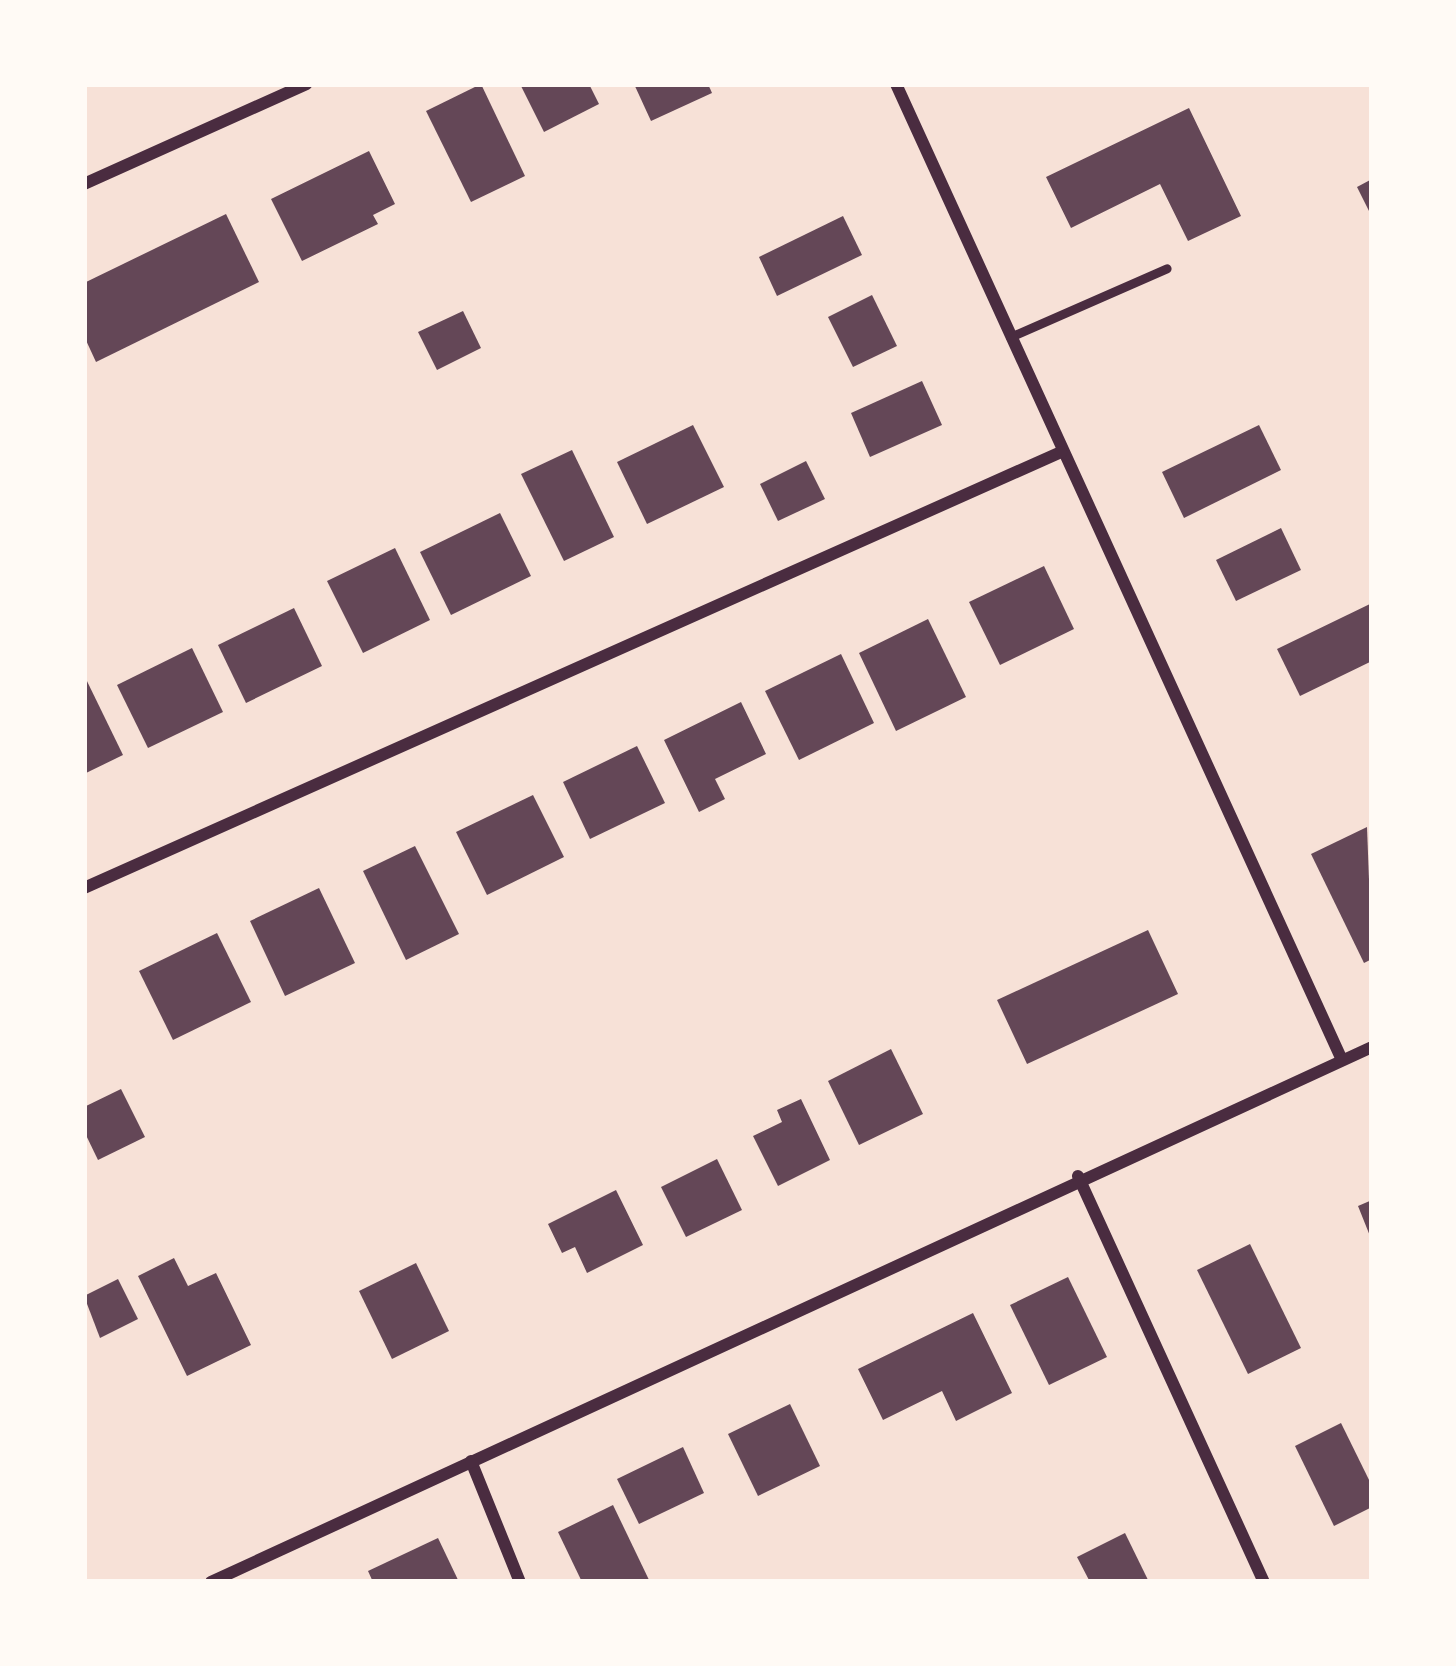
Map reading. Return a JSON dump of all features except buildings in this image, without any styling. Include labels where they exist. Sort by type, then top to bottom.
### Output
[{"type":"street","points":[[84,184],[307,84]]},
{"type":"street","points":[[896,84],[1342,1060]]},
{"type":"street","points":[[84,888],[1061,452]]},
{"type":"street","points":[[211,1582],[1078,1176],[1372,1047]]},
{"type":"street","points":[[1078,1176],[1264,1582]]},
{"type":"street","points":[[471,1461],[520,1582]]},
{"type":"lane","points":[[1010,338],[1167,268]]}]
